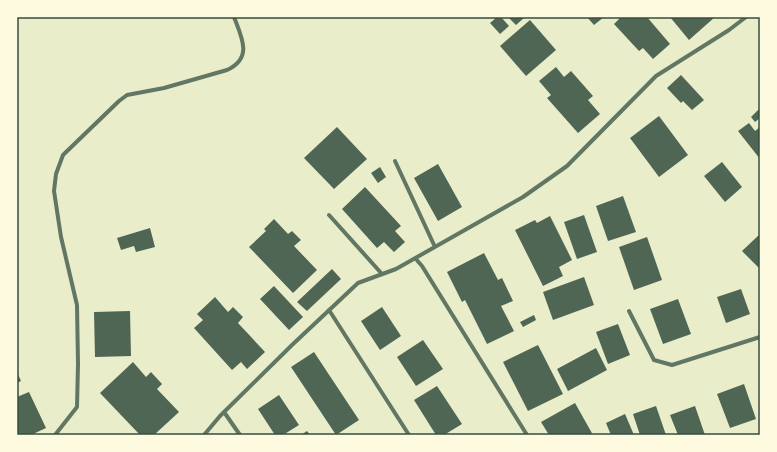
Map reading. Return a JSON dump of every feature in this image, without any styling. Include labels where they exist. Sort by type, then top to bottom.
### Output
[{"type":"street","points":[[55,435],[76,407],[77,400],[77,305],[61,236],[54,191],[56,174],[63,155],[127,95],[164,88],[228,70],[239,63],[243,57],[244,48],[234,17]]},
{"type":"street","points":[[204,435],[224,412],[358,283],[396,269],[523,197],[567,166],[656,76],[729,30],[746,17]]},
{"type":"street","points":[[395,162],[435,247]]},
{"type":"street","points":[[330,214],[382,274]]},
{"type":"street","points":[[416,258],[527,435]]},
{"type":"street","points":[[329,310],[409,435]]},
{"type":"street","points":[[629,311],[654,360],[672,365],[760,338]]},
{"type":"street","points":[[224,412],[240,435]]},
{"type":"building","points":[[497,17],[501,17],[509,26],[500,34],[490,23]]},
{"type":"building","points":[[525,17],[516,25],[509,18]]},
{"type":"building","points":[[587,17],[604,17],[594,25]]},
{"type":"building","points":[[621,17],[647,17],[670,44],[653,59],[643,48],[639,51],[614,24]]},
{"type":"building","points":[[670,17],[715,17],[689,40]]},
{"type":"building","points":[[530,20],[556,50],[526,76],[500,46]]},
{"type":"building","points":[[556,67],[564,77],[571,71],[593,96],[588,100],[600,114],[578,133],[547,98],[551,95],[539,81]]},
{"type":"building","points":[[681,75],[704,100],[692,110],[683,101],[681,103],[667,88]]},
{"type":"building","points":[[760,108],[760,118],[755,122],[751,117]]},
{"type":"building","points":[[659,116],[688,155],[659,177],[630,138]]},
{"type":"building","points":[[749,123],[755,131],[760,127],[760,159],[738,131]]},
{"type":"building","points":[[337,127],[367,159],[334,189],[304,158]]},
{"type":"building","points":[[722,162],[742,187],[725,202],[704,176]]},
{"type":"building","points":[[438,164],[462,207],[438,221],[414,178]]},
{"type":"building","points":[[380,167],[386,177],[378,183],[371,173]]},
{"type":"building","points":[[365,187],[401,226],[395,231],[405,242],[394,252],[384,242],[377,248],[342,209]]},
{"type":"building","points":[[623,196],[636,232],[608,241],[596,206]]},
{"type":"building","points":[[584,215],[597,252],[577,259],[564,222]]},
{"type":"building","points":[[550,216],[572,260],[559,267],[563,276],[543,286],[515,230],[535,220],[537,223]]},
{"type":"building","points":[[274,219],[288,234],[292,231],[301,240],[294,246],[317,270],[293,293],[249,247],[266,231],[264,229]]},
{"type":"building","points":[[150,228],[155,247],[136,252],[134,246],[121,250],[117,238]]},
{"type":"building","points":[[760,234],[760,269],[742,251]]},
{"type":"building","points":[[647,237],[662,280],[634,290],[619,247]]},
{"type":"building","points":[[484,253],[498,280],[502,278],[513,301],[501,306],[514,331],[487,344],[465,300],[462,302],[447,272]]},
{"type":"building","points":[[332,269],[341,279],[307,311],[297,302]]},
{"type":"building","points":[[584,277],[594,305],[553,320],[543,292]]},
{"type":"building","points":[[274,286],[303,317],[289,330],[260,299]]},
{"type":"building","points":[[741,289],[750,314],[726,323],[717,297]]},
{"type":"building","points":[[215,297],[228,312],[233,307],[243,317],[238,323],[265,352],[247,369],[241,362],[232,370],[194,328],[203,320],[197,314]]},
{"type":"building","points":[[678,299],[691,334],[663,344],[650,309]]},
{"type":"building","points":[[382,307],[401,336],[380,350],[361,321]]},
{"type":"building","points":[[130,311],[131,356],[95,357],[94,312]]},
{"type":"building","points":[[534,315],[536,320],[523,327],[520,322]]},
{"type":"building","points":[[618,324],[630,355],[608,364],[596,332]]},
{"type":"building","points":[[423,340],[443,369],[416,386],[397,357]]},
{"type":"building","points":[[538,345],[563,394],[528,411],[503,362]]},
{"type":"building","points":[[596,348],[607,370],[568,391],[557,369]]},
{"type":"building","points":[[314,352],[359,420],[336,435],[291,367]]},
{"type":"building","points":[[133,362],[146,377],[151,372],[162,384],[157,389],[179,412],[154,435],[140,435],[100,393]]},
{"type":"building","points":[[17,372],[21,381],[17,383]]},
{"type":"building","points":[[744,384],[756,419],[730,428],[717,394]]},
{"type":"building","points":[[437,386],[462,424],[444,435],[436,435],[414,400]]},
{"type":"building","points":[[29,392],[46,428],[31,435],[17,435],[17,397]]},
{"type":"building","points":[[279,395],[299,425],[283,435],[275,435],[258,409]]},
{"type":"building","points":[[575,403],[593,435],[549,435],[541,422]]},
{"type":"building","points":[[656,406],[666,435],[640,435],[633,414]]},
{"type":"building","points":[[695,406],[705,435],[678,435],[670,415]]},
{"type":"building","points":[[625,414],[634,435],[611,435],[606,423]]},
{"type":"building","points":[[307,431],[310,435],[301,435]]}]
